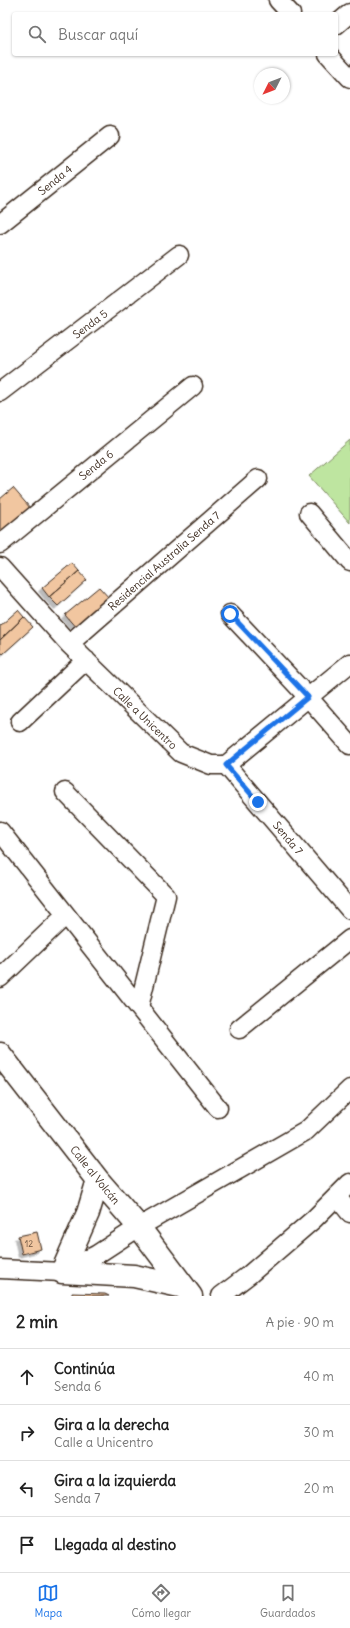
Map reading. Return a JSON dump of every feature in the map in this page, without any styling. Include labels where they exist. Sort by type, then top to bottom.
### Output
[{"type":"main road","name":"Calle al Volcán","points":[[0,1054],[98,1180],[139,1227],[187,1292]]},
{"type":"main road","points":[[98,1180],[88,1214],[62,1272],[134,1276],[187,1292]]},
{"type":"street","points":[[278,0],[289,12]]},
{"type":"street","points":[[338,23],[350,13]]},
{"type":"street","points":[[330,56],[350,78]]},
{"type":"street","name":"Senda 4","points":[[0,224],[110,136]]},
{"type":"street","name":"Senda 5","points":[[0,392],[179,255]]},
{"type":"street","name":"Senda 6","points":[[0,544],[193,386]]},
{"type":"street","name":"Residencial Australia Senda 7","points":[[69,644],[258,479]]},
{"type":"street","points":[[309,513],[350,562]]},
{"type":"street","name":"Calle a Unicentro","points":[[0,567],[69,644],[181,753],[210,765],[226,765]]},
{"type":"street","points":[[230,614],[308,697],[350,745]]},
{"type":"street","points":[[20,722],[86,660]]},
{"type":"street","points":[[226,765],[350,662]]},
{"type":"street","name":"Senda 7","points":[[226,765],[350,910]]},
{"type":"street","points":[[65,792],[166,896],[139,1007]]},
{"type":"street","points":[[0,831],[218,1108]]},
{"type":"street","points":[[0,978],[66,915]]},
{"type":"street","points":[[239,1029],[350,938]]},
{"type":"street","points":[[0,1269],[62,1272],[96,1255],[139,1227],[306,1131],[350,1089]]},
{"type":"street","points":[[221,1296],[250,1274],[314,1219],[350,1183]]},
{"type":"street","points":[[337,1197],[350,1213]]},
{"type":"green space","points":[[350,440],[350,523],[309,476]]},
{"type":"building","points":[[13,488],[31,509],[0,535],[0,499]]},
{"type":"building","points":[[72,563],[79,571],[49,597],[42,588]]},
{"type":"building","points":[[79,571],[87,580],[58,606],[49,597]]},
{"type":"building","points":[[99,587],[111,600],[77,629],[65,615]]},
{"type":"building","points":[[18,610],[24,617],[0,640],[0,626]]},
{"type":"building","points":[[24,617],[33,627],[3,654],[0,651],[0,640]]},
{"type":"building","points":[[37,1232],[41,1249],[22,1254],[18,1236]]},
{"type":"building","points":[[72,1293],[105,1294],[109,1296],[72,1296]]},
{"type":"route","points":[[230,614],[308,697],[226,765],[258,802]]}]
